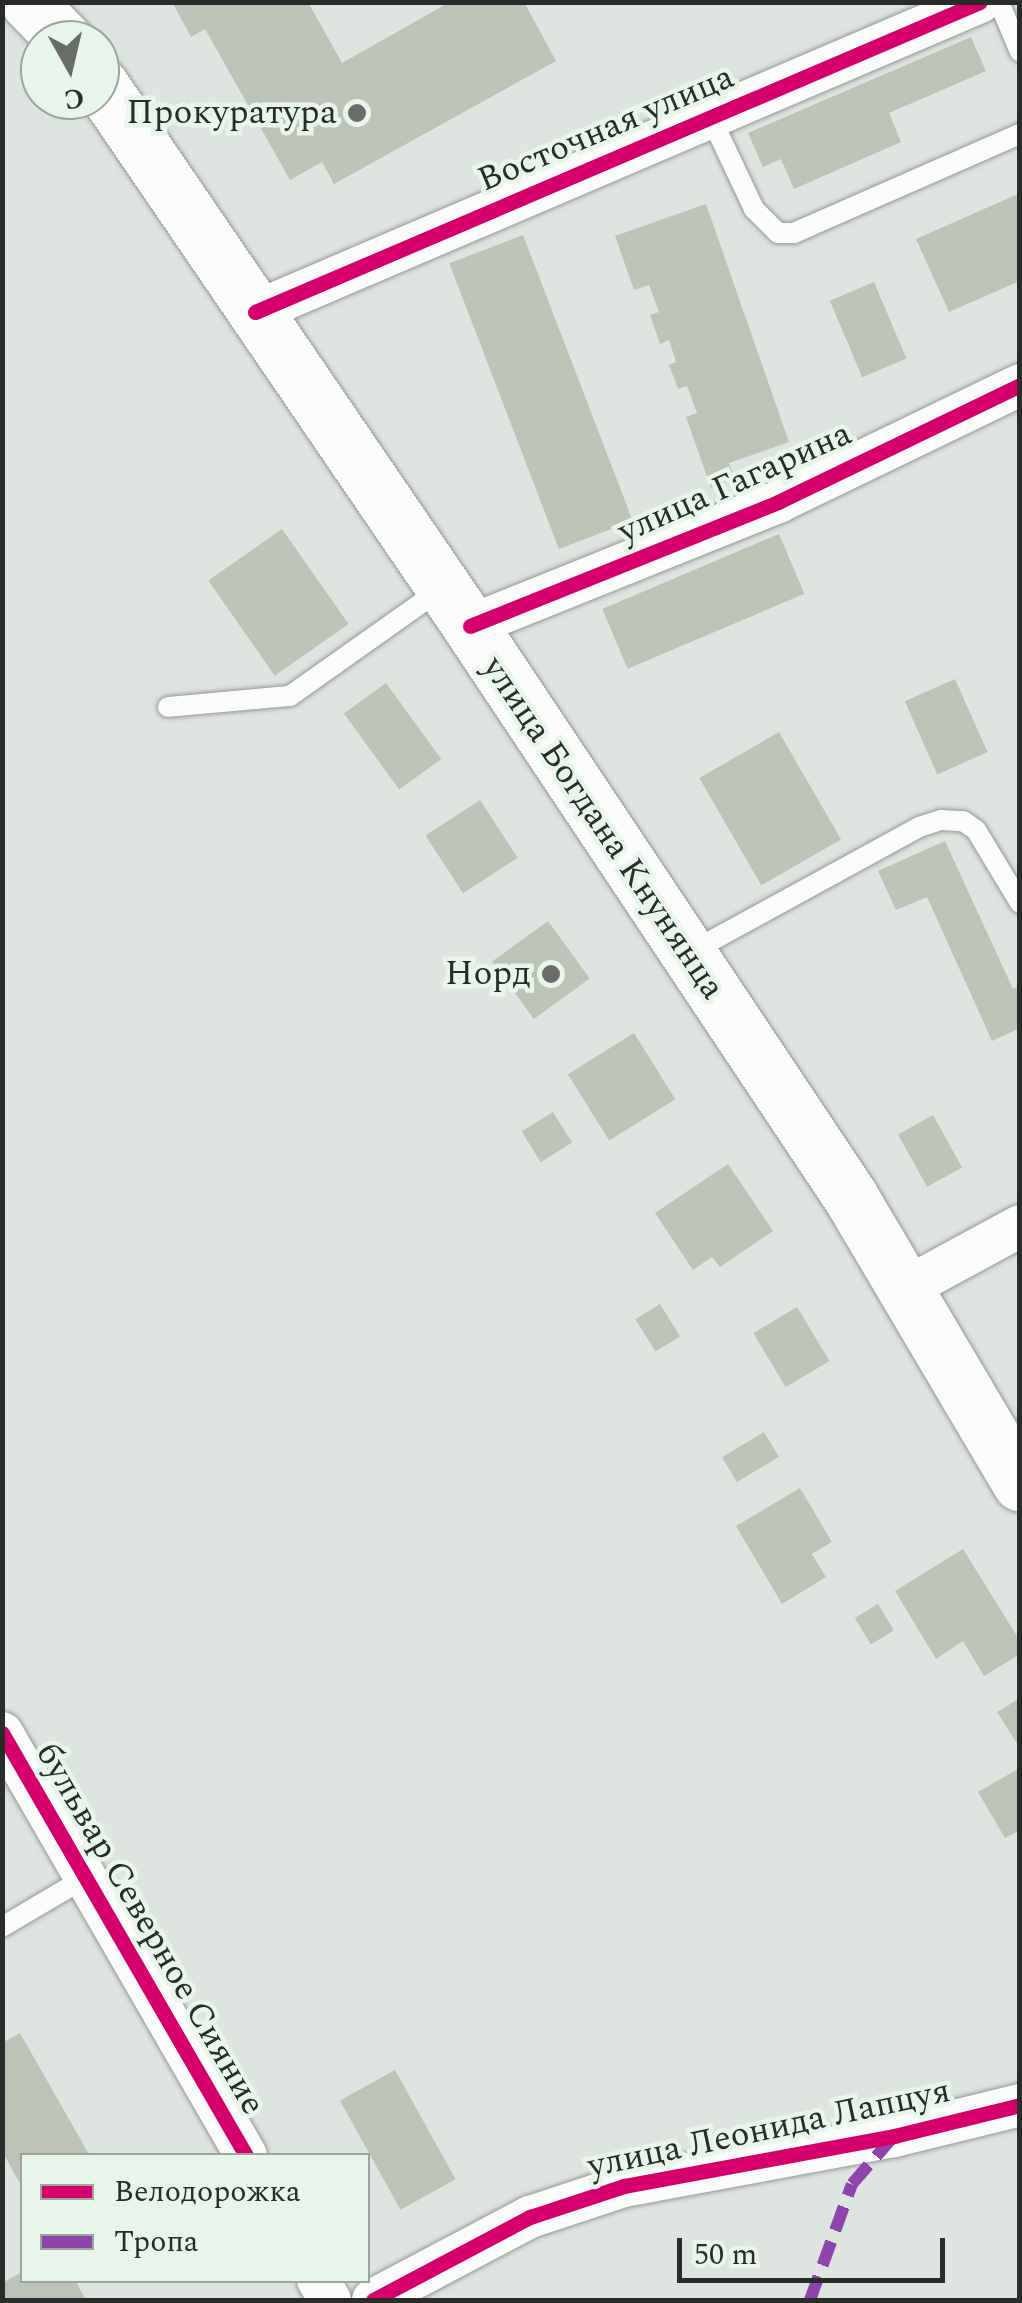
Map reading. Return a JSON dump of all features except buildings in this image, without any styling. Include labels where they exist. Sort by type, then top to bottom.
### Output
[{"type":"main road","name":"улица Богдана Кнунянца","points":[[120,113],[456,606],[687,954],[906,1288],[1020,1484]]},
{"type":"street","name":"Восточная улица","points":[[255,312],[980,2]]},
{"type":"street","name":"улица Гагарина","points":[[456,606],[764,508],[1020,385]]},
{"type":"street","points":[[906,1288],[1020,1226]]},
{"type":"street","name":"бульвар Северное Сияние","points":[[2,1733],[244,2153]]},
{"type":"street","name":"улица Леонида Лапцуя","points":[[373,2300],[530,2217],[624,2186],[894,2136],[1020,2105]]},
{"type":"lane","points":[[999,2],[1020,52]]},
{"type":"lane","points":[[710,118],[754,210],[778,233],[794,234],[1020,134]]},
{"type":"lane","points":[[168,707],[290,696],[456,606]]},
{"type":"lane","points":[[687,954],[919,827],[941,820],[962,821],[976,830],[1020,903]]},
{"type":"lane","points":[[2,1927],[86,1878]]},
{"type":"marked path","points":[[810,2300],[852,2184],[894,2136]]},
{"type":"cycle path","points":[[255,312],[980,2]]},
{"type":"cycle path","points":[[470,626],[778,502],[1020,385]]},
{"type":"cycle path","points":[[2,1733],[244,2153]]},
{"type":"cycle path","points":[[373,2300],[530,2217],[624,2186],[894,2136],[1020,2105]]},
{"type":"place","name":"Прокуратура","points":[[357,113]]},
{"type":"place","name":"Норд","points":[[551,974]]}]
